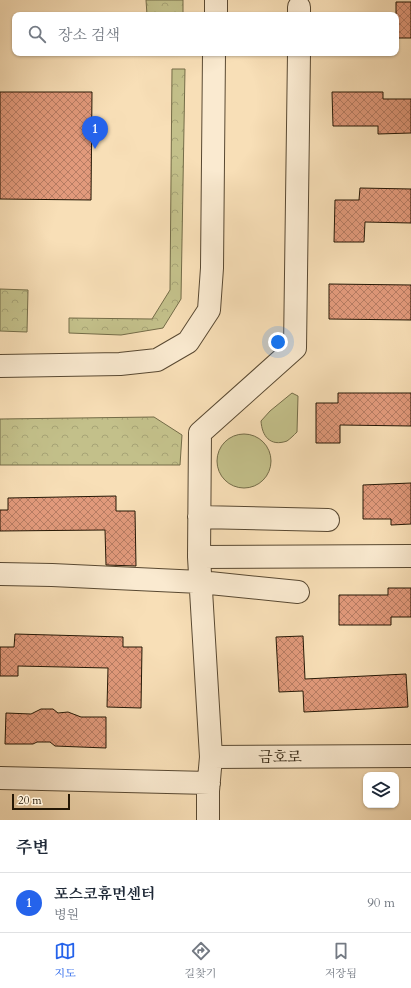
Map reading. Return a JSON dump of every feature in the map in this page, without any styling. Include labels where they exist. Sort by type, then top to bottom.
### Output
[{"type":"street","points":[[216,0],[216,12]]},
{"type":"street","points":[[0,366],[120,364],[157,360],[188,342],[209,310],[212,268],[214,56]]},
{"type":"street","points":[[208,820],[209,783],[212,757],[199,558],[200,433],[295,348],[299,56]]},
{"type":"street","points":[[199,517],[328,520]]},
{"type":"street","points":[[199,558],[411,556]]},
{"type":"street","points":[[0,574],[200,582],[298,592]]},
{"type":"street","name":"금호로","points":[[212,757],[411,756]]},
{"type":"street","points":[[0,778],[209,783]]},
{"type":"green space","points":[[146,0],[183,0],[183,12],[147,12]]},
{"type":"green space","points":[[172,69],[185,69],[181,299],[163,328],[121,335],[69,333],[69,318],[152,319],[170,290]]},
{"type":"green space","points":[[0,289],[28,290],[27,332],[0,331]]},
{"type":"green space","points":[[292,393],[298,396],[297,432],[287,441],[276,443],[265,436],[261,421],[270,411]]},
{"type":"green space","points":[[154,417],[182,435],[180,465],[0,465],[0,419]]},
{"type":"green space","points":[[239,434],[249,434],[259,438],[267,446],[271,456],[271,466],[267,476],[259,484],[249,488],[239,488],[229,484],[221,476],[217,466],[217,456],[221,446],[229,438]]},
{"type":"building","points":[[396,2],[411,2],[411,38],[399,38],[399,12],[396,12]]},
{"type":"building","points":[[0,92],[92,92],[91,200],[0,199]]},
{"type":"building","points":[[332,92],[383,92],[383,99],[411,99],[411,133],[378,134],[378,126],[333,126]]},
{"type":"building","points":[[360,188],[411,189],[411,223],[365,222],[364,242],[334,242],[335,200],[359,200]]},
{"type":"building","points":[[329,284],[411,285],[411,320],[329,319]]},
{"type":"building","points":[[338,393],[411,393],[411,426],[340,425],[340,443],[316,443],[316,403],[338,403]]},
{"type":"building","points":[[411,483],[411,524],[391,525],[391,519],[363,519],[363,485]]},
{"type":"building","points":[[116,496],[116,511],[135,511],[136,566],[106,565],[105,530],[0,531],[0,510],[8,510],[8,498]]},
{"type":"building","points":[[388,588],[411,588],[411,617],[391,617],[391,625],[339,625],[339,595],[388,595]]},
{"type":"building","points":[[15,634],[123,637],[123,647],[142,647],[141,708],[107,707],[108,668],[18,666],[18,676],[0,676],[0,647],[14,647]]},
{"type":"building","points":[[303,636],[305,679],[406,674],[408,707],[304,712],[303,691],[279,692],[276,637]]},
{"type":"building","points":[[41,709],[53,709],[58,713],[68,712],[81,717],[106,717],[106,748],[55,746],[50,742],[37,742],[33,744],[5,744],[6,713],[31,714]]},
{"type":"place","name":"포스코휴먼센터","points":[[95,149]]}]
